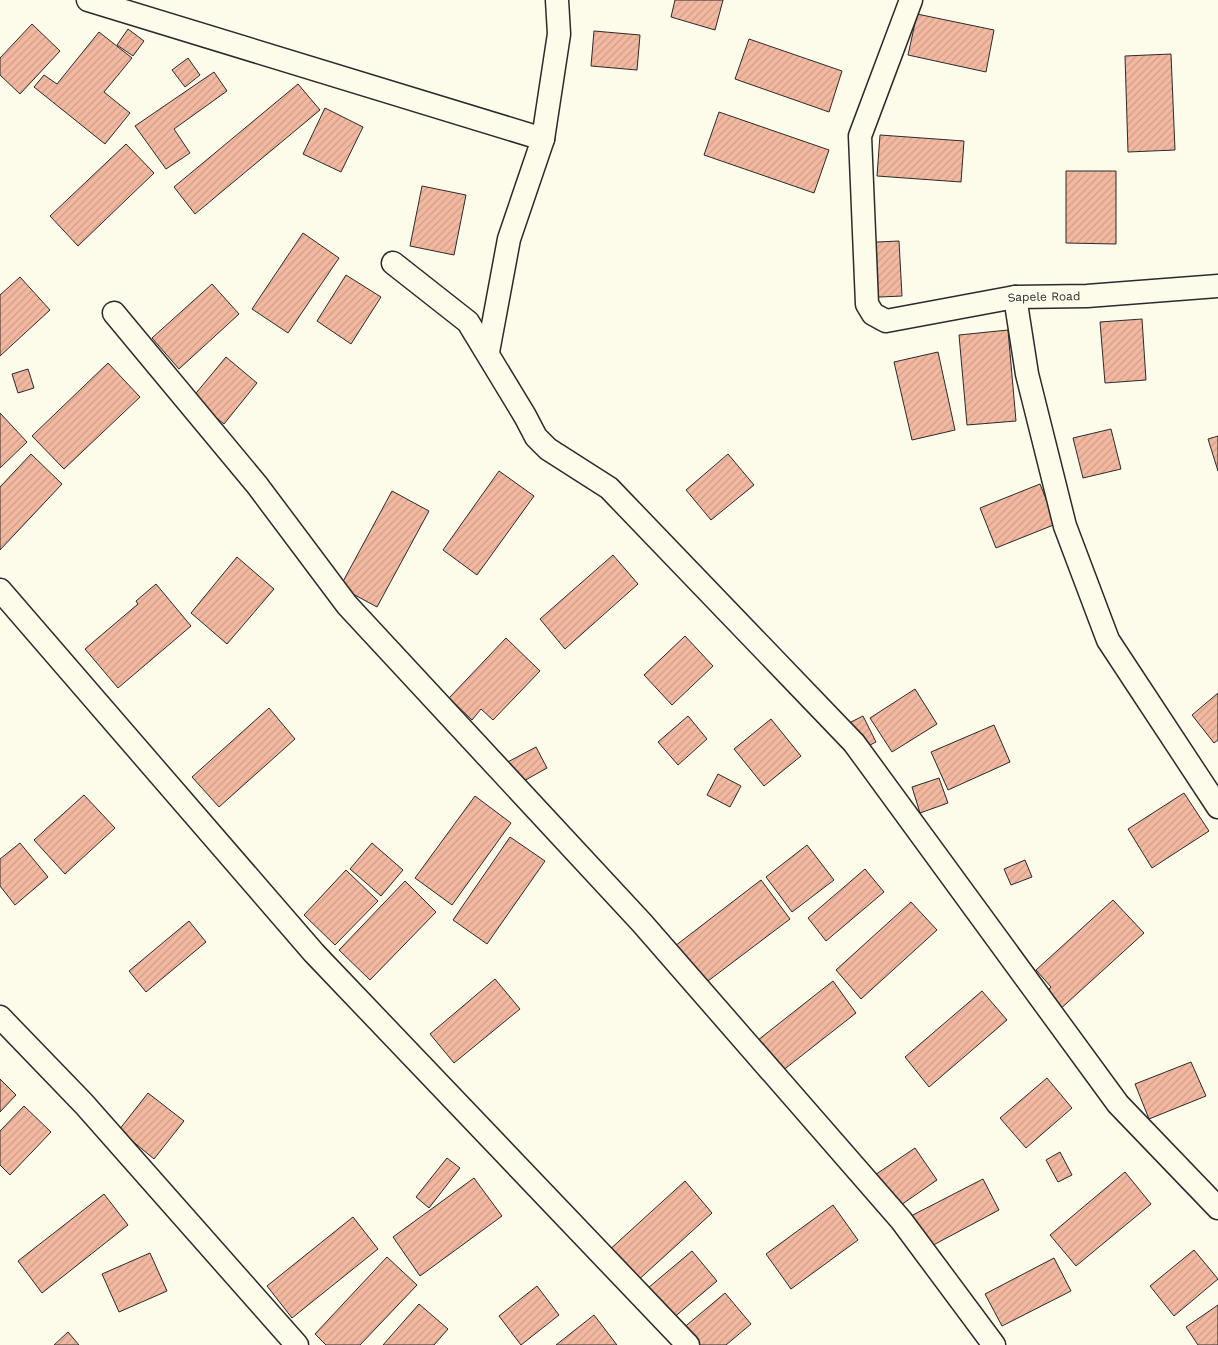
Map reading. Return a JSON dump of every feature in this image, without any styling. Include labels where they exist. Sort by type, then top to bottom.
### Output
[{"type":"street","points":[[88,0],[543,138]]},
{"type":"street","points":[[488,352],[509,239],[543,138],[559,34],[557,0]]},
{"type":"street","name":"Sapele Road","points":[[911,0],[860,136],[867,304],[873,314],[886,321],[1015,297],[1087,296],[1218,286]]},
{"type":"street","points":[[393,263],[468,322],[488,352],[536,437],[548,449],[609,488],[854,743],[1118,1104],[1218,1208]]},
{"type":"street","points":[[1015,297],[1027,374],[1065,526],[1108,640],[1218,807]]},
{"type":"street","points":[[114,313],[257,485],[347,605],[642,923],[901,1220],[994,1345]]},
{"type":"street","points":[[0,590],[314,953],[688,1345]]},
{"type":"street","points":[[0,1017],[84,1104],[297,1345]]},
{"type":"building","points":[[675,0],[723,0],[715,30],[671,17]]},
{"type":"building","points":[[917,14],[994,30],[986,72],[908,55]]},
{"type":"building","points":[[32,24],[60,51],[20,94],[0,75],[0,58]]},
{"type":"building","points":[[128,29],[144,41],[133,56],[117,45]]},
{"type":"building","points":[[594,31],[640,35],[637,70],[591,66]]},
{"type":"building","points":[[99,32],[132,58],[104,92],[130,113],[105,144],[34,87],[44,75],[57,84]]},
{"type":"building","points":[[749,39],[842,71],[829,112],[735,79]]},
{"type":"building","points":[[1171,54],[1175,150],[1128,152],[1125,56]]},
{"type":"building","points":[[188,58],[200,75],[185,87],[172,70]]},
{"type":"building","points":[[214,72],[227,91],[174,129],[190,153],[166,169],[135,126]]},
{"type":"building","points":[[298,84],[320,110],[195,214],[174,187]]},
{"type":"building","points":[[325,108],[363,127],[341,172],[303,154]]},
{"type":"building","points":[[719,112],[829,150],[814,193],[704,155]]},
{"type":"building","points":[[880,135],[964,141],[961,182],[877,176]]},
{"type":"building","points":[[126,144],[154,173],[78,246],[50,216]]},
{"type":"building","points":[[1066,171],[1116,171],[1116,244],[1066,243]]},
{"type":"building","points":[[422,186],[466,195],[454,255],[410,246]]},
{"type":"building","points":[[303,233],[339,258],[288,333],[252,309]]},
{"type":"building","points":[[899,241],[902,296],[859,298],[856,243]]},
{"type":"building","points":[[346,275],[381,297],[351,344],[317,321]]},
{"type":"building","points":[[20,277],[50,310],[0,356],[0,295]]},
{"type":"building","points":[[212,284],[239,314],[179,369],[152,338]]},
{"type":"building","points":[[1142,319],[1146,380],[1105,383],[1100,322]]},
{"type":"building","points":[[1008,330],[1016,421],[967,425],[959,335]]},
{"type":"building","points":[[938,352],[955,430],[912,440],[894,362]]},
{"type":"building","points":[[226,357],[257,383],[224,424],[192,398]]},
{"type":"building","points":[[108,363],[140,397],[64,469],[32,436]]},
{"type":"building","points":[[28,369],[34,388],[18,393],[12,374]]},
{"type":"building","points":[[0,413],[27,442],[0,468]]},
{"type":"building","points":[[1111,429],[1121,469],[1083,478],[1073,438]]},
{"type":"building","points":[[1218,436],[1218,471],[1208,439]]},
{"type":"building","points":[[31,454],[62,484],[0,550],[0,487]]},
{"type":"building","points":[[728,454],[754,485],[711,520],[686,490]]},
{"type":"building","points":[[499,471],[534,496],[477,575],[443,550]]},
{"type":"building","points":[[1040,484],[1056,524],[996,548],[980,508]]},
{"type":"building","points":[[392,491],[429,511],[377,607],[340,587]]},
{"type":"building","points":[[613,555],[638,584],[565,649],[540,619]]},
{"type":"building","points":[[237,557],[274,589],[227,644],[191,613]]},
{"type":"building","points":[[156,584],[191,626],[118,688],[85,649],[138,604],[136,601]]},
{"type":"building","points":[[685,636],[713,666],[672,705],[644,675]]},
{"type":"building","points":[[506,638],[540,671],[493,720],[481,709],[472,720],[449,698]]},
{"type":"building","points":[[915,689],[937,724],[892,752],[870,718]]},
{"type":"building","points":[[1218,693],[1218,740],[1214,743],[1192,715]]},
{"type":"building","points":[[269,708],[295,739],[219,807],[192,777]]},
{"type":"building","points":[[688,716],[707,739],[678,765],[658,742]]},
{"type":"building","points":[[863,716],[876,742],[858,751],[845,725]]},
{"type":"building","points":[[771,719],[801,756],[764,786],[734,749]]},
{"type":"building","points":[[994,725],[1010,762],[948,790],[931,752]]},
{"type":"building","points":[[536,747],[547,768],[513,787],[502,765]]},
{"type":"building","points":[[718,774],[741,786],[730,807],[707,795]]},
{"type":"building","points":[[939,778],[948,803],[920,813],[912,787]]},
{"type":"building","points":[[1184,793],[1209,831],[1152,868],[1128,829]]},
{"type":"building","points":[[84,795],[115,828],[65,874],[34,840]]},
{"type":"building","points":[[475,796],[511,823],[452,905],[415,878]]},
{"type":"building","points":[[510,837],[545,861],[487,944],[453,920]]},
{"type":"building","points":[[20,843],[48,877],[15,905],[0,886],[0,859]]},
{"type":"building","points":[[372,843],[403,870],[381,896],[350,869]]},
{"type":"building","points":[[807,845],[834,880],[792,912],[766,877]]},
{"type":"building","points":[[1025,860],[1032,877],[1011,885],[1004,869]]},
{"type":"building","points":[[865,869],[884,892],[826,941],[808,918]]},
{"type":"building","points":[[346,870],[378,901],[335,945],[304,915]]},
{"type":"building","points":[[761,880],[790,919],[704,984],[675,946]]},
{"type":"building","points":[[405,881],[436,912],[370,980],[339,950]]},
{"type":"building","points":[[1113,900],[1144,933],[1057,1012],[1042,996],[1051,987],[1036,970]]},
{"type":"building","points":[[911,902],[937,930],[861,999],[836,970]]},
{"type":"building","points":[[189,921],[206,942],[146,992],[129,971]]},
{"type":"building","points":[[495,979],[520,1009],[454,1063],[430,1034]]},
{"type":"building","points":[[833,981],[856,1013],[777,1075],[753,1044]]},
{"type":"building","points":[[982,991],[1007,1020],[929,1087],[905,1057]]},
{"type":"building","points":[[1191,1062],[1206,1096],[1149,1119],[1135,1084]]},
{"type":"building","points":[[1047,1078],[1072,1108],[1026,1148],[1000,1118]]},
{"type":"building","points":[[0,1079],[16,1095],[0,1112]]},
{"type":"building","points":[[148,1093],[184,1121],[154,1159],[119,1130]]},
{"type":"building","points":[[24,1106],[51,1132],[10,1175],[0,1165],[0,1131]]},
{"type":"building","points":[[915,1148],[937,1180],[888,1214],[866,1181]]},
{"type":"building","points":[[1060,1152],[1072,1175],[1058,1182],[1046,1160]]},
{"type":"building","points":[[447,1158],[460,1168],[429,1208],[416,1197]]},
{"type":"building","points":[[1125,1172],[1151,1204],[1076,1266],[1050,1235]]},
{"type":"building","points":[[474,1178],[502,1216],[420,1276],[393,1237]]},
{"type":"building","points":[[983,1179],[999,1210],[924,1250],[907,1218]]},
{"type":"building","points":[[685,1181],[712,1213],[635,1283],[607,1252]]},
{"type":"building","points":[[104,1194],[128,1225],[42,1293],[18,1261]]},
{"type":"building","points":[[833,1205],[858,1240],[791,1289],[766,1254]]},
{"type":"building","points":[[353,1217],[378,1249],[292,1318],[267,1286]]},
{"type":"building","points":[[1194,1250],[1218,1279],[1174,1316],[1150,1286]]},
{"type":"building","points":[[692,1251],[717,1281],[672,1319],[648,1288]]},
{"type":"building","points":[[150,1253],[167,1291],[119,1312],[102,1274]]},
{"type":"building","points":[[387,1257],[417,1285],[360,1345],[326,1345],[315,1334]]},
{"type":"building","points":[[1054,1258],[1071,1291],[1002,1326],[985,1294]]},
{"type":"building","points":[[537,1286],[559,1315],[521,1345],[499,1316]]},
{"type":"building","points":[[725,1293],[751,1324],[726,1345],[694,1345],[681,1330]]},
{"type":"building","points":[[419,1304],[448,1329],[434,1345],[383,1345]]},
{"type":"building","points":[[1218,1305],[1218,1345],[1198,1345],[1186,1327]]},
{"type":"building","points":[[594,1315],[617,1345],[556,1345]]},
{"type":"building","points":[[68,1332],[79,1345],[54,1345]]}]
